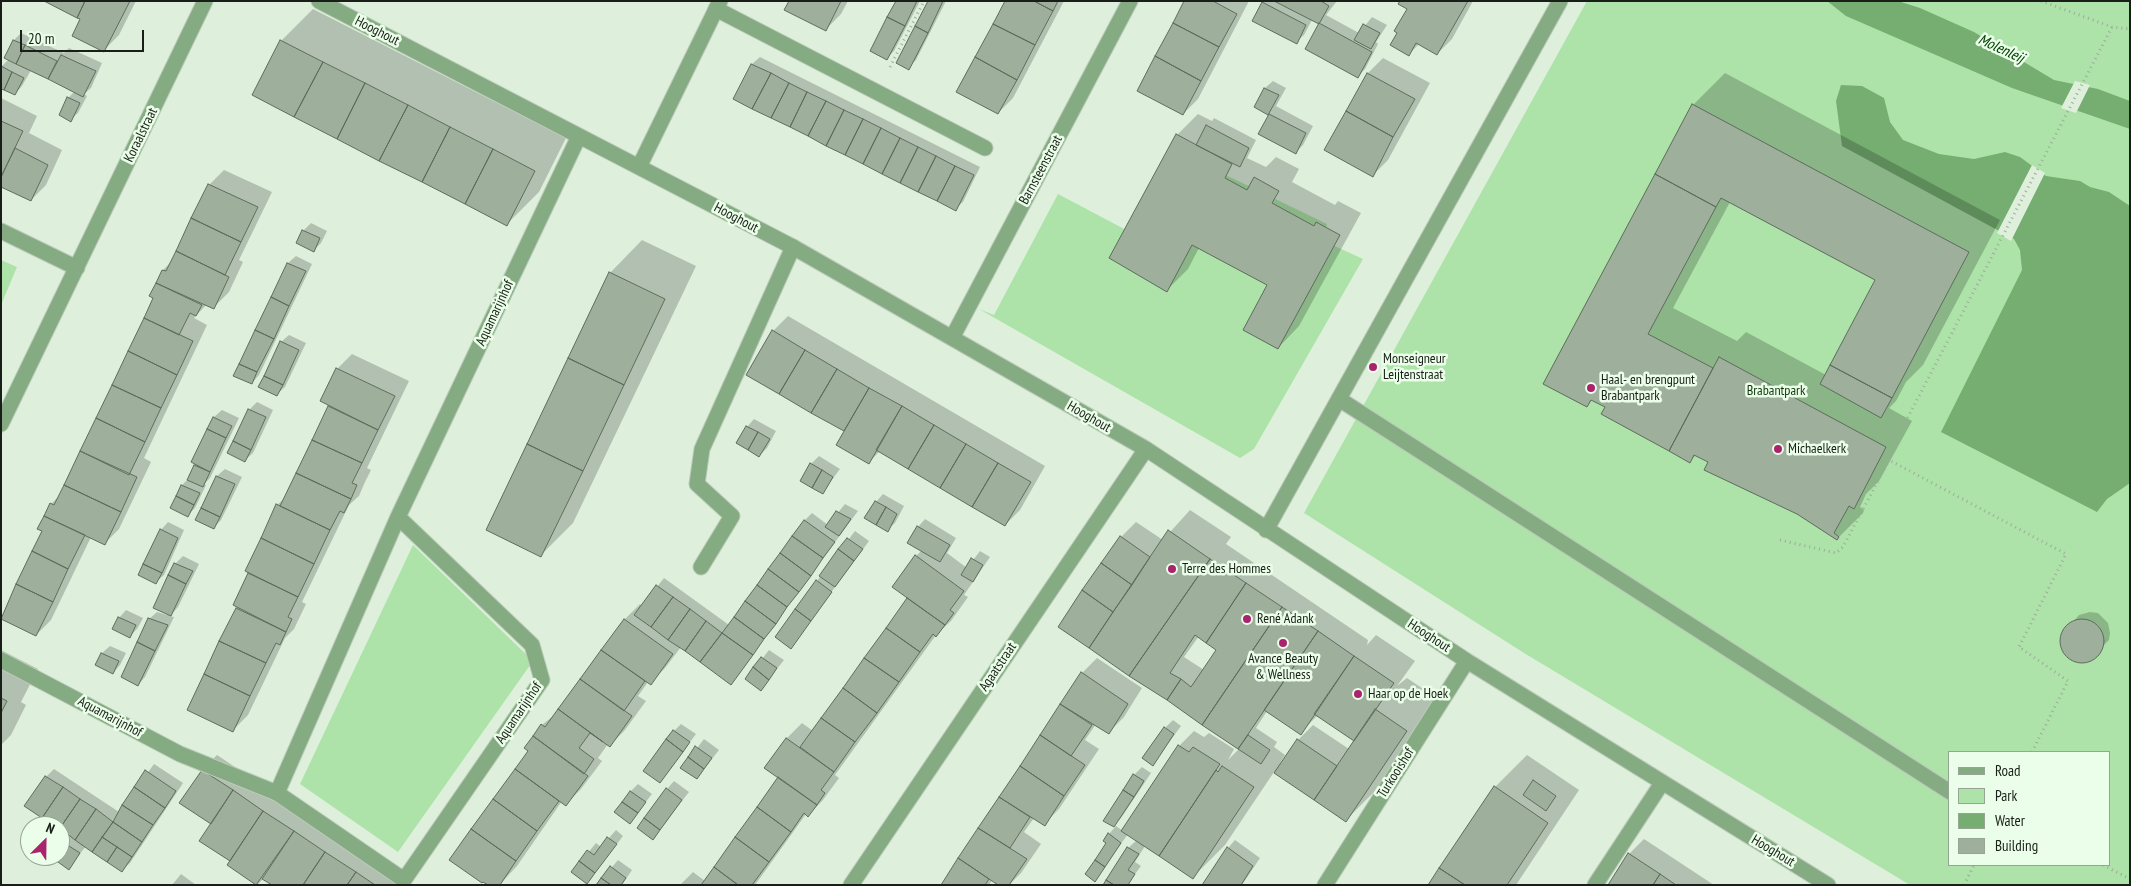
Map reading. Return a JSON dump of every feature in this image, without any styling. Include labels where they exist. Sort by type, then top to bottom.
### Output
[{"type":"street","name":"Koraalstraat","points":[[1,424],[205,1]]},
{"type":"street","name":"Hooghout","points":[[319,1],[347,8],[579,136],[793,247],[1146,449],[1266,530],[1468,661],[1828,885]]},
{"type":"street","name":"Barnsteenstraat","points":[[952,338],[1130,1]]},
{"type":"street","points":[[1266,530],[1560,1]]},
{"type":"street","points":[[639,167],[718,5],[876,93],[985,148]]},
{"type":"street","name":"Aquamarijnhof","points":[[277,793],[398,518],[579,136]]},
{"type":"street","points":[[1,231],[77,268]]},
{"type":"street","points":[[701,567],[732,516],[697,484],[702,449],[793,247]]},
{"type":"street","points":[[1340,399],[1948,791]]},
{"type":"street","name":"Agaatstraat","points":[[851,885],[1146,449]]},
{"type":"street","name":"Aquamarijnhof","points":[[1,660],[180,754],[277,793],[407,882],[542,680],[532,645],[398,518]]},
{"type":"street","name":"Turkooishof","points":[[1325,885],[1468,661]]},
{"type":"street","points":[[1596,885],[1662,783]]},
{"type":"path","points":[[876,93],[924,1]]},
{"type":"path","points":[[2041,1],[2112,27],[2130,29]]},
{"type":"path","points":[[1780,540],[1836,553],[1843,546],[1889,460],[1897,438],[1995,254],[2112,27]]},
{"type":"path","points":[[1800,386],[1897,438]]},
{"type":"path","points":[[1889,460],[2066,554],[2019,648],[2068,681],[2033,751]]},
{"type":"path","points":[[1964,885],[1974,866]]},
{"type":"path","points":[[2105,866],[2130,879]]},
{"type":"green space","name":"Brabantpark","points":[[1587,1],[2130,1],[2130,885],[1910,885],[1524,653],[1304,513]]},
{"type":"green space","points":[[1174,150],[1327,224],[1324,241],[1363,259],[1254,449],[1240,458],[979,309],[994,315],[1058,194],[1130,232]]},
{"type":"green space","points":[[1,260],[17,267],[1,305]]},
{"type":"green space","points":[[413,545],[533,661],[398,852],[300,784]]},
{"type":"water","name":"Molenleij","points":[[1827,1],[1898,1],[1920,8],[1974,32],[2054,80],[2098,89],[2130,101],[2130,129],[2012,88],[1846,16]]},
{"type":"water","points":[[1841,85],[1862,86],[1884,98],[1890,122],[1903,140],[1939,154],[1974,159],[2005,152],[2020,157],[2046,176],[2080,181],[2090,187],[2109,192],[2130,206],[2130,483],[2107,499],[2097,512],[1941,432],[2022,270],[2020,250],[2014,239],[1842,146],[1836,101]]},
{"type":"pier","points":[[2075,81],[2090,85],[2076,113],[2061,108]]},
{"type":"pier","points":[[2032,165],[2045,173],[2011,241],[1997,233]]},
{"type":"building","points":[[44,1],[85,1],[77,18]]},
{"type":"building","points":[[85,1],[130,1],[104,52],[72,36],[80,19],[77,18]]},
{"type":"building","points":[[789,1],[841,1],[826,31],[784,10]]},
{"type":"building","points":[[896,1],[917,1],[905,26],[887,17]]},
{"type":"building","points":[[928,1],[943,1],[928,33],[915,26]]},
{"type":"building","points":[[1005,1],[1034,1],[1053,11],[1035,45],[993,24]]},
{"type":"building","points":[[1034,1],[1058,1],[1053,11]]},
{"type":"building","points":[[1184,1],[1213,1],[1237,14],[1219,47],[1173,23]]},
{"type":"building","points":[[1274,1],[1321,1],[1329,6],[1319,24]]},
{"type":"building","points":[[1400,1],[1468,1],[1437,55],[1416,43],[1409,56],[1390,45],[1397,33],[1394,31],[1407,9],[1398,4]]},
{"type":"building","points":[[1262,2],[1306,25],[1297,44],[1252,21]]},
{"type":"building","points":[[887,17],[905,26],[887,60],[870,51]]},
{"type":"building","points":[[1173,23],[1219,47],[1201,81],[1155,56]]},
{"type":"building","points":[[1319,23],[1372,52],[1358,78],[1305,49]]},
{"type":"building","points":[[993,24],[1035,45],[1017,80],[975,57]]},
{"type":"building","points":[[1363,24],[1380,33],[1371,49],[1354,40]]},
{"type":"building","points":[[915,26],[928,33],[909,70],[896,63]]},
{"type":"building","points":[[13,40],[25,45],[16,64],[4,58]]},
{"type":"building","points":[[280,40],[323,62],[294,117],[252,95]]},
{"type":"building","points":[[25,45],[57,61],[48,79],[16,64]]},
{"type":"building","points":[[61,55],[96,71],[83,97],[48,79]]},
{"type":"building","points":[[1155,56],[1201,81],[1183,115],[1137,91]]},
{"type":"building","points":[[975,57],[1017,80],[998,114],[956,92]]},
{"type":"building","points":[[323,62],[365,83],[337,139],[294,117]]},
{"type":"building","points":[[751,64],[771,73],[752,109],[733,99]]},
{"type":"building","points":[[1,66],[12,72],[4,90],[1,89]]},
{"type":"building","points":[[12,72],[24,78],[15,95],[4,90]]},
{"type":"building","points":[[771,73],[789,83],[771,118],[752,109]]},
{"type":"building","points":[[1367,73],[1415,99],[1393,137],[1346,111]]},
{"type":"building","points":[[365,83],[408,105],[379,161],[337,139]]},
{"type":"building","points":[[789,83],[807,92],[790,127],[771,118]]},
{"type":"building","points":[[1264,88],[1279,95],[1268,115],[1254,107]]},
{"type":"building","points":[[807,92],[826,101],[808,136],[790,127]]},
{"type":"building","points":[[67,97],[80,103],[71,122],[59,115]]},
{"type":"building","points":[[826,101],[844,110],[826,146],[808,136]]},
{"type":"building","points":[[1692,104],[1969,252],[1892,398],[1830,365],[1875,280],[1721,198],[1716,207],[1655,174]]},
{"type":"building","points":[[408,105],[450,127],[422,182],[379,161]]},
{"type":"building","points":[[844,110],[863,119],[845,155],[826,146]]},
{"type":"building","points":[[1346,111],[1393,137],[1373,177],[1324,150]]},
{"type":"building","points":[[1269,114],[1306,133],[1296,154],[1258,134]]},
{"type":"building","points":[[863,119],[881,128],[863,164],[845,155]]},
{"type":"building","points":[[1,121],[23,131],[1,177]]},
{"type":"building","points":[[1206,125],[1249,148],[1240,167],[1196,145]]},
{"type":"building","points":[[450,127],[493,149],[465,204],[422,182]]},
{"type":"building","points":[[881,128],[900,138],[882,174],[863,164]]},
{"type":"building","points":[[1176,134],[1232,164],[1225,178],[1247,190],[1254,177],[1279,191],[1272,203],[1314,226],[1316,222],[1340,235],[1278,349],[1243,330],[1267,285],[1192,245],[1167,292],[1109,258]]},
{"type":"building","points":[[900,138],[918,147],[900,183],[882,174]]},
{"type":"building","points":[[918,147],[936,156],[918,192],[900,183]]},
{"type":"building","points":[[15,148],[48,165],[31,201],[1,187],[1,177]]},
{"type":"building","points":[[493,149],[535,171],[507,226],[465,204]]},
{"type":"building","points":[[936,156],[955,166],[937,201],[918,192]]},
{"type":"building","points":[[955,166],[974,175],[956,211],[937,201]]},
{"type":"building","points":[[1655,174],[1716,207],[1648,334],[1713,368],[1669,451],[1601,414],[1605,407],[1591,400],[1587,407],[1543,384]]},
{"type":"building","points":[[208,184],[258,207],[241,242],[191,218]]},
{"type":"building","points":[[191,218],[241,242],[225,275],[176,251]]},
{"type":"building","points":[[302,230],[320,238],[314,252],[296,243]]},
{"type":"building","points":[[176,251],[229,277],[214,309],[156,283],[162,270],[166,271]]},
{"type":"building","points":[[287,263],[306,271],[289,306],[271,297]]},
{"type":"building","points":[[609,272],[665,299],[624,385],[568,358]]},
{"type":"building","points":[[156,283],[202,305],[196,316],[190,313],[179,335],[144,318],[153,298],[149,296]]},
{"type":"building","points":[[271,297],[289,306],[274,339],[255,330]]},
{"type":"building","points":[[144,318],[193,341],[177,375],[128,351]]},
{"type":"building","points":[[255,330],[274,339],[257,372],[239,364]]},
{"type":"building","points":[[772,330],[805,350],[779,394],[746,375]]},
{"type":"building","points":[[280,341],[299,350],[283,385],[264,376]]},
{"type":"building","points":[[805,350],[837,369],[811,413],[779,394]]},
{"type":"building","points":[[128,351],[177,375],[161,408],[112,385]]},
{"type":"building","name":"Michaelkerk","points":[[1719,357],[1886,447],[1854,509],[1849,506],[1834,533],[1839,537],[1837,540],[1797,514],[1704,470],[1708,462],[1694,455],[1690,463],[1669,451]]},
{"type":"building","points":[[568,358],[624,385],[583,471],[527,444]]},
{"type":"building","points":[[239,364],[257,372],[252,384],[233,376]]},
{"type":"building","points":[[1830,365],[1892,398],[1881,418],[1820,384]]},
{"type":"building","points":[[336,368],[395,396],[378,430],[320,401]]},
{"type":"building","points":[[837,369],[869,388],[844,431],[811,413]]},
{"type":"building","points":[[264,376],[283,385],[277,396],[258,387]]},
{"type":"building","points":[[112,385],[161,408],[145,442],[96,418]]},
{"type":"building","points":[[869,388],[902,406],[869,464],[836,445]]},
{"type":"building","points":[[328,406],[378,430],[362,463],[312,440]]},
{"type":"building","points":[[902,406],[934,425],[908,469],[876,450]]},
{"type":"building","points":[[248,409],[266,417],[251,450],[233,441]]},
{"type":"building","points":[[213,417],[232,426],[226,438],[207,429]]},
{"type":"building","points":[[96,418],[145,442],[129,475],[80,451]]},
{"type":"building","points":[[934,425],[966,444],[940,488],[908,469]]},
{"type":"building","points":[[746,426],[758,432],[748,450],[736,443]]},
{"type":"building","points":[[207,429],[226,438],[210,472],[191,462]]},
{"type":"building","points":[[758,432],[770,439],[759,457],[748,450]]},
{"type":"building","points":[[312,440],[362,463],[352,483],[357,485],[351,499],[296,473]]},
{"type":"building","points":[[233,441],[251,450],[245,462],[227,453]]},
{"type":"building","points":[[527,444],[583,471],[541,557],[486,530]]},
{"type":"building","points":[[966,444],[998,463],[972,507],[940,488]]},
{"type":"building","points":[[80,451],[137,477],[121,512],[64,485]]},
{"type":"building","points":[[810,463],[822,470],[812,488],[800,481]]},
{"type":"building","points":[[998,463],[1031,482],[1005,526],[972,507]]},
{"type":"building","points":[[194,465],[210,472],[203,487],[187,480]]},
{"type":"building","points":[[822,470],[833,477],[823,494],[812,488]]},
{"type":"building","points":[[296,473],[351,499],[344,513],[340,511],[330,530],[280,506]]},
{"type":"building","points":[[216,476],[235,484],[220,517],[201,508]]},
{"type":"building","points":[[64,485],[121,512],[105,545],[44,516],[50,503],[54,505]]},
{"type":"building","points":[[181,485],[200,493],[194,505],[176,496]]},
{"type":"building","points":[[176,496],[194,505],[188,517],[170,508]]},
{"type":"building","points":[[875,501],[886,507],[876,525],[864,518]]},
{"type":"building","points":[[276,504],[330,530],[314,564],[261,538]]},
{"type":"building","points":[[886,507],[897,514],[888,532],[876,525]]},
{"type":"building","points":[[201,508],[220,517],[214,529],[195,520]]},
{"type":"building","points":[[836,511],[851,519],[839,536],[825,527]]},
{"type":"building","points":[[44,516],[85,535],[68,569],[32,551],[42,531],[37,529]]},
{"type":"building","points":[[804,520],[835,542],[823,558],[792,536]]},
{"type":"building","points":[[917,526],[950,545],[940,562],[907,543]]},
{"type":"building","points":[[160,529],[178,538],[162,573],[143,564]]},
{"type":"building","points":[[1168,530],[1210,559],[1129,676],[1089,648]]},
{"type":"building","points":[[792,536],[823,558],[811,576],[780,553]]},
{"type":"building","points":[[1120,536],[1150,557],[1132,585],[1101,563]]},
{"type":"building","points":[[261,538],[314,564],[298,597],[245,571]]},
{"type":"building","points":[[847,538],[863,549],[854,561],[838,549]]},
{"type":"building","points":[[838,549],[854,561],[835,587],[819,576]]},
{"type":"building","points":[[32,551],[68,569],[53,602],[16,584]]},
{"type":"building","points":[[780,553],[811,576],[799,592],[768,569]]},
{"type":"building","points":[[915,555],[964,591],[950,610],[954,613],[945,625],[892,587]]},
{"type":"building","points":[[971,558],[983,565],[973,582],[961,575]]},
{"type":"building","points":[[1210,559],[1246,583],[1206,643],[1195,635],[1170,673],[1181,679],[1167,700],[1129,676]]},
{"type":"building","points":[[174,563],[193,571],[186,584],[168,575]]},
{"type":"building","points":[[1101,563],[1132,585],[1113,612],[1082,590]]},
{"type":"building","points":[[143,564],[162,573],[156,584],[138,575]]},
{"type":"building","points":[[768,569],[799,592],[787,607],[757,585]]},
{"type":"building","points":[[248,573],[298,597],[288,617],[292,619],[286,632],[233,605]]},
{"type":"building","points":[[168,575],[186,584],[171,616],[153,608]]},
{"type":"building","points":[[816,580],[832,592],[811,621],[795,609]]},
{"type":"building","points":[[1246,583],[1282,607],[1202,725],[1167,700],[1181,679],[1191,687],[1216,650],[1206,643]]},
{"type":"building","points":[[16,584],[53,602],[36,636],[1,619]]},
{"type":"building","points":[[656,585],[673,597],[651,627],[634,615]]},
{"type":"building","points":[[757,585],[787,607],[776,624],[745,601]]},
{"type":"building","points":[[1082,590],[1113,612],[1089,648],[1058,627]]},
{"type":"building","points":[[673,597],[690,609],[668,640],[651,627]]},
{"type":"building","points":[[907,598],[945,625],[936,637],[933,634],[920,652],[886,628]]},
{"type":"building","points":[[745,601],[776,624],[764,639],[734,617]]},
{"type":"building","points":[[1282,607],[1318,631],[1238,749],[1202,725]]},
{"type":"building","points":[[236,608],[286,632],[280,645],[276,643],[266,663],[219,641]]},
{"type":"building","points":[[690,609],[706,621],[685,651],[668,640]]},
{"type":"building","points":[[795,609],[811,621],[791,649],[775,637]]},
{"type":"building","points":[[118,617],[136,625],[130,638],[112,629]]},
{"type":"building","points":[[734,617],[764,639],[753,655],[722,633]]},
{"type":"building","points":[[148,618],[168,625],[155,651],[137,642]]},
{"type":"building","points":[[624,619],[673,654],[651,685],[601,650]]},
{"type":"building","points":[[2082,619],[2094,623],[2100,629],[2104,641],[2100,653],[2094,659],[2082,663],[2070,659],[2064,653],[2060,641],[2064,629],[2070,623]]},
{"type":"building","points":[[706,621],[722,633],[700,662],[685,651]]},
{"type":"building","points":[[886,628],[920,652],[899,682],[864,658]]},
{"type":"building","points":[[1318,631],[1354,656],[1301,735],[1264,710]]},
{"type":"building","points":[[722,633],[753,655],[731,685],[700,662]]},
{"type":"building","points":[[219,641],[266,663],[250,696],[204,674]]},
{"type":"building","points":[[137,642],[155,651],[138,686],[121,677]]},
{"type":"building","points":[[601,650],[645,681],[624,711],[580,679]]},
{"type":"building","points":[[101,653],[119,661],[113,674],[95,665]]},
{"type":"building","points":[[1354,656],[1394,683],[1354,741],[1314,714]]},
{"type":"building","points":[[761,657],[777,668],[769,680],[753,667]]},
{"type":"building","points":[[864,658],[899,682],[877,713],[843,688]]},
{"type":"building","points":[[753,667],[769,680],[761,691],[745,679]]},
{"type":"building","points":[[1081,672],[1128,704],[1109,734],[1060,704]]},
{"type":"building","points":[[204,674],[250,696],[233,732],[187,710]]},
{"type":"building","points":[[580,679],[632,716],[610,747],[558,709]]},
{"type":"building","points":[[843,688],[877,713],[855,742],[821,718]]},
{"type":"building","points":[[1,698],[7,701],[1,713]]},
{"type":"building","points":[[1060,704],[1092,725],[1071,756],[1040,735]]},
{"type":"building","points":[[558,709],[603,742],[590,733],[579,748],[594,759],[584,774],[533,736],[541,724],[545,727]]},
{"type":"building","points":[[1375,709],[1407,731],[1346,822],[1314,800]]},
{"type":"building","points":[[821,718],[855,742],[834,772],[800,747]]},
{"type":"building","points":[[1164,727],[1174,734],[1153,766],[1142,758]]},
{"type":"building","points":[[673,730],[690,742],[683,752],[666,739]]},
{"type":"building","points":[[1040,735],[1085,765],[1064,796],[1020,766]]},
{"type":"building","points":[[1248,735],[1270,750],[1261,764],[1238,749]]},
{"type":"building","points":[[533,736],[588,776],[566,806],[515,769],[528,751],[524,748]]},
{"type":"building","points":[[786,738],[834,772],[821,790],[825,793],[817,805],[764,768]]},
{"type":"building","points":[[666,739],[683,752],[660,783],[643,771]]},
{"type":"building","points":[[1297,739],[1337,766],[1314,800],[1274,773]]},
{"type":"building","points":[[1178,745],[1189,752],[1193,747],[1220,764],[1159,856],[1121,831]]},
{"type":"building","points":[[695,746],[712,758],[704,769],[688,757]]},
{"type":"building","points":[[688,757],[704,769],[697,779],[680,768]]},
{"type":"building","points":[[1020,766],[1064,796],[1045,826],[999,797]]},
{"type":"building","points":[[1222,766],[1254,787],[1193,879],[1159,856],[1216,770],[1218,772]]},
{"type":"building","points":[[515,769],[559,801],[537,831],[493,799]]},
{"type":"building","points":[[145,770],[176,791],[165,808],[134,787]]},
{"type":"building","points":[[202,770],[233,790],[211,824],[179,803]]},
{"type":"building","points":[[1133,774],[1144,781],[1134,797],[1123,790]]},
{"type":"building","points":[[45,776],[63,787],[43,816],[39,816],[24,806]]},
{"type":"building","points":[[778,777],[817,805],[808,817],[804,813],[791,832],[757,807]]},
{"type":"building","points":[[1533,780],[1556,796],[1546,811],[1523,795]]},
{"type":"building","points":[[1494,786],[1548,823],[1507,885],[1465,885],[1439,868]]},
{"type":"building","points":[[63,787],[80,799],[68,816],[43,816]]},
{"type":"building","points":[[134,787],[165,808],[153,825],[122,805]]},
{"type":"building","points":[[666,788],[682,800],[660,830],[644,818]]},
{"type":"building","points":[[233,790],[263,811],[230,861],[199,841]]},
{"type":"building","points":[[1123,790],[1134,797],[1114,827],[1103,821]]},
{"type":"building","points":[[630,791],[646,802],[638,813],[622,802]]},
{"type":"building","points":[[999,797],[1030,817],[1010,848],[978,828]]},
{"type":"building","points":[[80,799],[96,809],[75,840],[70,836],[70,816],[68,816]]},
{"type":"building","points":[[493,799],[537,831],[516,861],[471,829]]},
{"type":"building","points":[[622,802],[638,813],[630,824],[614,812]]},
{"type":"building","points":[[122,805],[153,825],[142,842],[113,822]]},
{"type":"building","points":[[757,807],[791,832],[769,862],[735,837]]},
{"type":"building","points":[[96,809],[113,822],[92,852],[75,840]]},
{"type":"building","points":[[263,811],[294,831],[256,885],[227,865]]},
{"type":"building","points":[[644,818],[660,830],[653,840],[637,828]]},
{"type":"building","points":[[113,822],[142,842],[132,857],[102,837]]},
{"type":"building","points":[[978,828],[1027,859],[1009,885],[998,885],[958,858]]},
{"type":"building","points":[[471,829],[516,861],[500,885],[482,883],[449,860]]},
{"type":"building","points":[[294,831],[325,852],[303,885],[272,885],[262,879]]},
{"type":"building","points":[[1108,833],[1121,843],[1105,867],[1095,860],[1106,843],[1103,841]]},
{"type":"building","points":[[102,837],[117,847],[107,862],[92,852]]},
{"type":"building","points":[[607,837],[617,844],[595,873],[579,861],[587,850],[594,855]]},
{"type":"building","points":[[735,837],[769,862],[752,885],[738,885],[714,867]]},
{"type":"building","points":[[70,847],[80,853],[69,870],[64,866],[70,866]]},
{"type":"building","points":[[117,847],[132,857],[122,872],[107,862]]},
{"type":"building","points":[[1127,847],[1139,854],[1128,870],[1135,874],[1128,885],[1114,885],[1106,880]]},
{"type":"building","points":[[1227,847],[1253,866],[1241,885],[1202,885]]},
{"type":"building","points":[[325,852],[356,872],[347,885],[303,885]]},
{"type":"building","points":[[1628,853],[1660,874],[1653,885],[1608,885]]},
{"type":"building","points":[[958,858],[989,879],[985,885],[941,885]]},
{"type":"building","points":[[1095,860],[1105,867],[1095,882],[1085,874]]},
{"type":"building","points":[[579,861],[595,873],[587,884],[571,872]]},
{"type":"building","points":[[610,866],[626,878],[621,885],[611,885],[601,878]]},
{"type":"building","points":[[714,867],[738,885],[701,885]]},
{"type":"building","points":[[1439,868],[1465,885],[1428,885]]},
{"type":"building","points":[[356,872],[375,885],[347,885]]},
{"type":"building","points":[[1660,874],[1676,885],[1653,885]]},
{"type":"building","points":[[601,878],[611,885],[596,885]]},
{"type":"building","points":[[1106,880],[1114,885],[1103,885]]},
{"type":"place","name":"Monseigneur Leijtenstraat","points":[[1373,367]]},
{"type":"place","name":"Haal- en brengpunt Brabantpark","points":[[1591,388]]},
{"type":"place","name":"Michaelkerk","points":[[1778,449]]},
{"type":"place","name":"Terre des Hommes","points":[[1172,569]]},
{"type":"place","name":"René Adank","points":[[1247,619]]},
{"type":"place","name":"Avance Beauty & Wellness","points":[[1283,643]]},
{"type":"place","name":"Haar op de Hoek","points":[[1358,694]]}]
